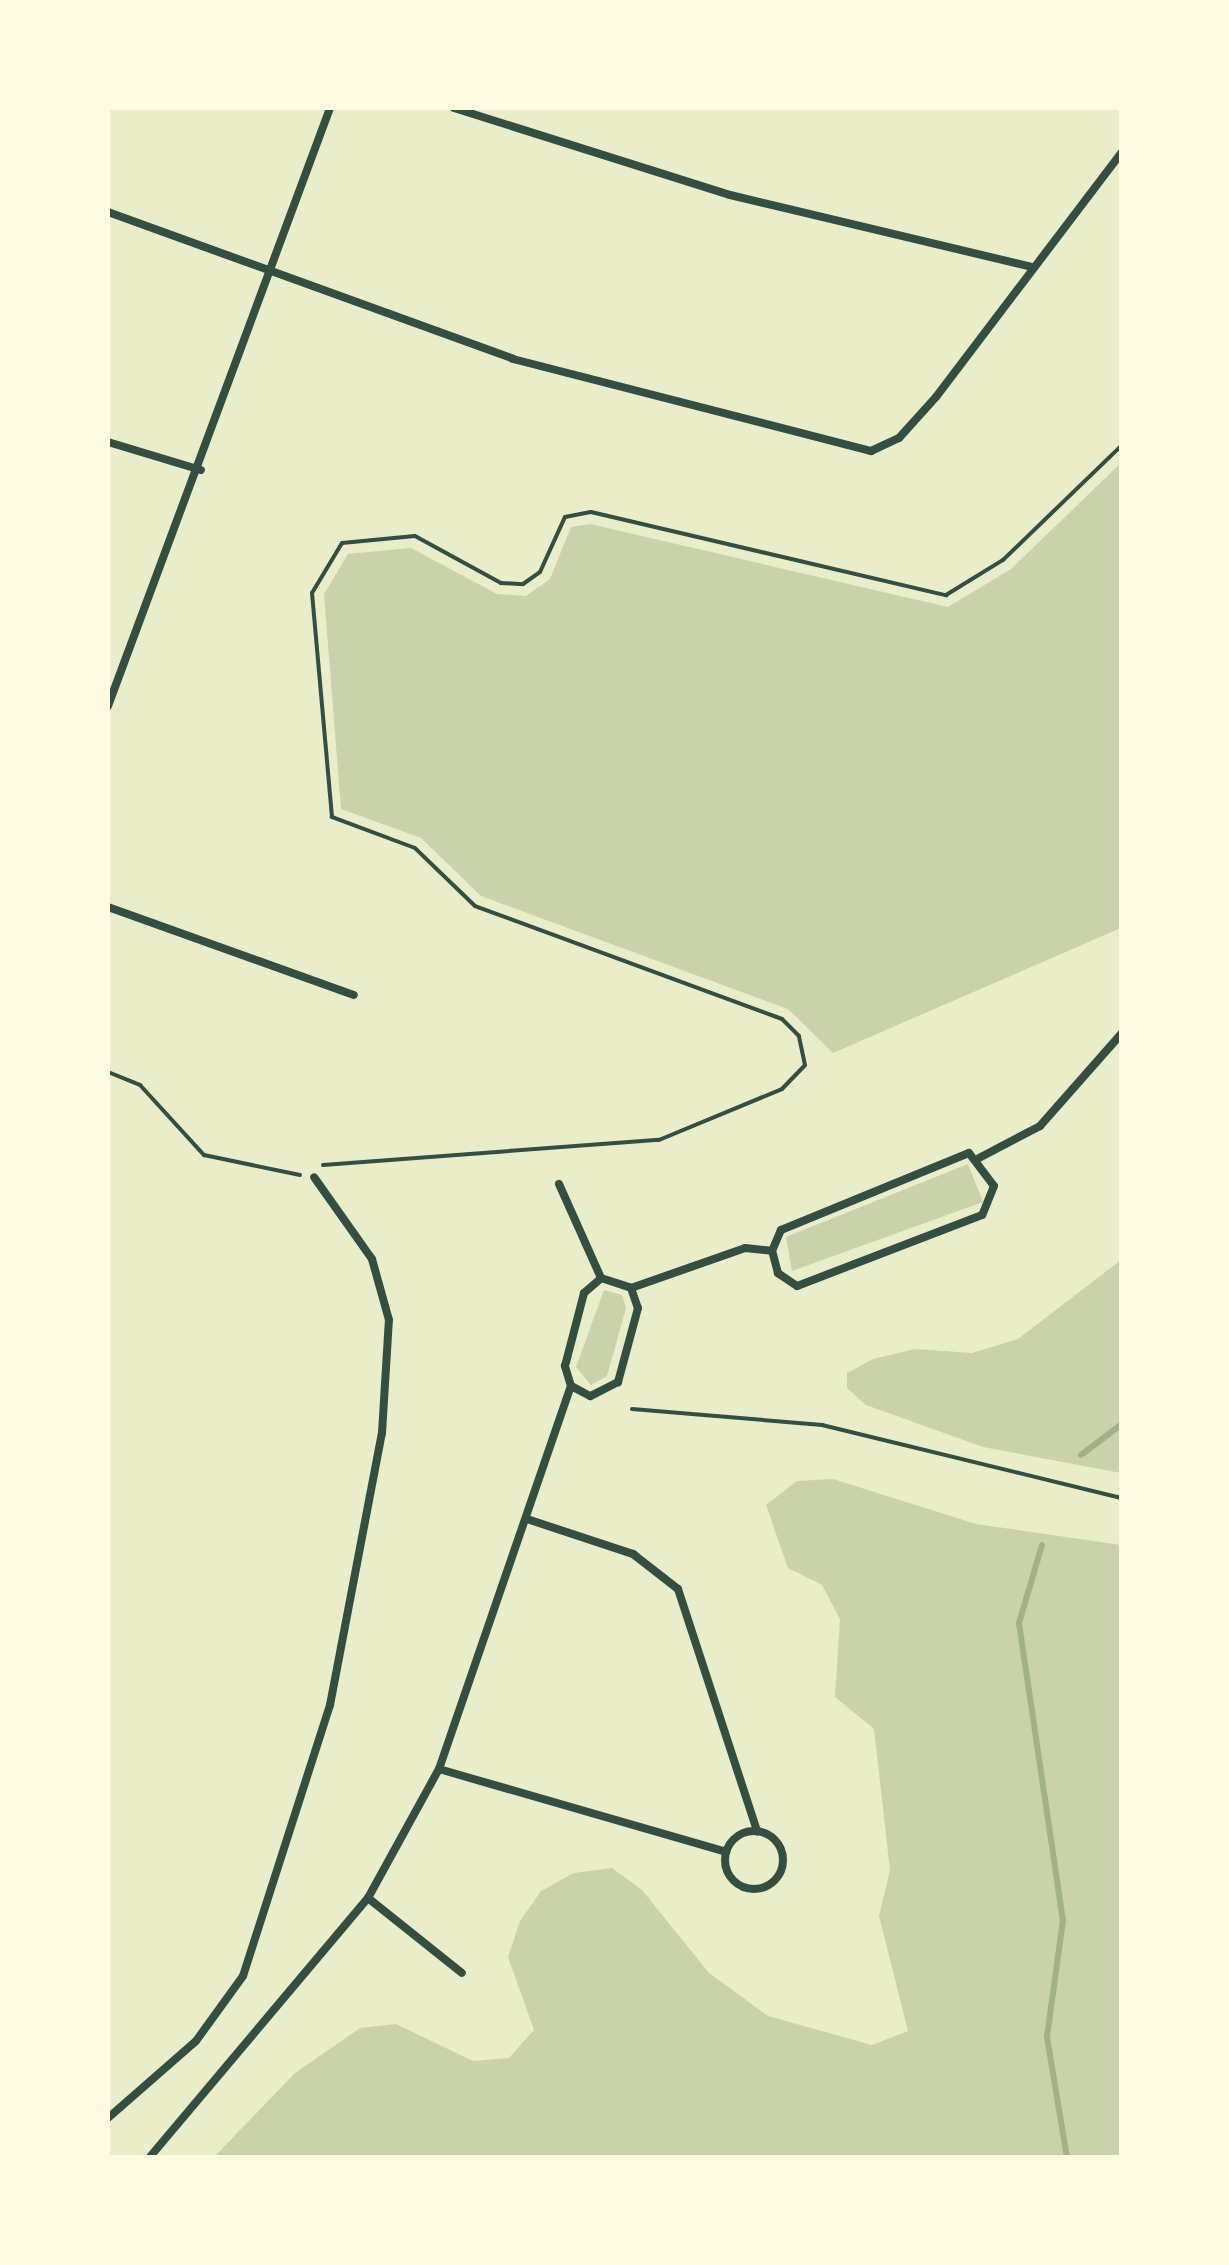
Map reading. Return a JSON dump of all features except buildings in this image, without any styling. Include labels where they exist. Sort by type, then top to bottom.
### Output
[{"type":"street","points":[[108,706],[112,679],[201,470],[330,108]]},
{"type":"street","points":[[454,108],[730,195],[1032,268]]},
{"type":"street","points":[[108,212],[272,276],[513,358],[845,450],[899,438],[1122,152]]},
{"type":"street","points":[[108,442],[201,470]]},
{"type":"street","points":[[108,907],[354,995]]},
{"type":"street","points":[[979,1158],[1040,1126],[1122,1033]]},
{"type":"street","points":[[970,1153],[979,1158],[994,1186],[982,1215],[797,1286],[778,1273],[772,1251],[780,1230],[970,1153]]},
{"type":"street","points":[[108,2118],[196,2041],[243,1976],[330,1705],[382,1433],[389,1320],[372,1259],[314,1177]]},
{"type":"street","points":[[559,1184],[601,1278],[631,1288],[746,1248],[772,1251]]},
{"type":"street","points":[[149,2158],[368,1898],[439,1768],[571,1386],[565,1366],[584,1293],[601,1278]]},
{"type":"street","points":[[571,1386],[601,1396],[618,1382],[638,1308],[631,1288]]},
{"type":"street","points":[[439,1768],[726,1852],[741,1886],[770,1884],[780,1848],[757,1831],[678,1589],[633,1554],[527,1519]]},
{"type":"street","points":[[726,1852],[757,1831]]},
{"type":"street","points":[[368,1898],[462,1972]]},
{"type":"lane","points":[[632,1409],[822,1425],[1122,1498]]},
{"type":"path","points":[[108,1072],[140,1085],[204,1155],[314,1177],[333,1160],[659,1140],[782,1089],[805,1065],[799,1036],[782,1019],[475,906],[415,848],[332,818],[312,593],[342,543],[415,536],[501,583],[523,584],[540,572],[564,516],[591,512],[946,596],[1003,560],[1122,445]]},
{"type":"green space","points":[[1121,463],[1121,928],[833,1053],[788,1009],[481,896],[421,838],[341,809],[324,594],[348,554],[411,548],[497,594],[526,596],[550,579],[571,527],[590,524],[948,607],[1011,569]]},
{"type":"green space","points":[[968,1164],[983,1202],[792,1271],[786,1237]]},
{"type":"green space","points":[[1121,1260],[1121,1473],[983,1447],[866,1405],[847,1388],[847,1373],[873,1359],[915,1349],[972,1353],[1018,1339]]},
{"type":"green space","points":[[604,1290],[622,1295],[626,1308],[607,1376],[591,1385],[576,1367]]},
{"type":"green space","points":[[833,1479],[976,1524],[1121,1545],[1121,2157],[214,2157],[295,2073],[360,2028],[396,2024],[473,2061],[509,2058],[534,2030],[508,1957],[520,1921],[541,1891],[574,1873],[612,1868],[642,1890],[709,1973],[768,2016],[872,2045],[908,2031],[879,1916],[890,1870],[874,1729],[835,1697],[840,1619],[822,1585],[788,1568],[766,1505],[797,1481]]},
{"type":"waterway","points":[[1081,1455],[1122,1424]]},
{"type":"waterway","points":[[1042,1545],[1019,1623],[1063,1920],[1047,2037],[1067,2158]]}]
